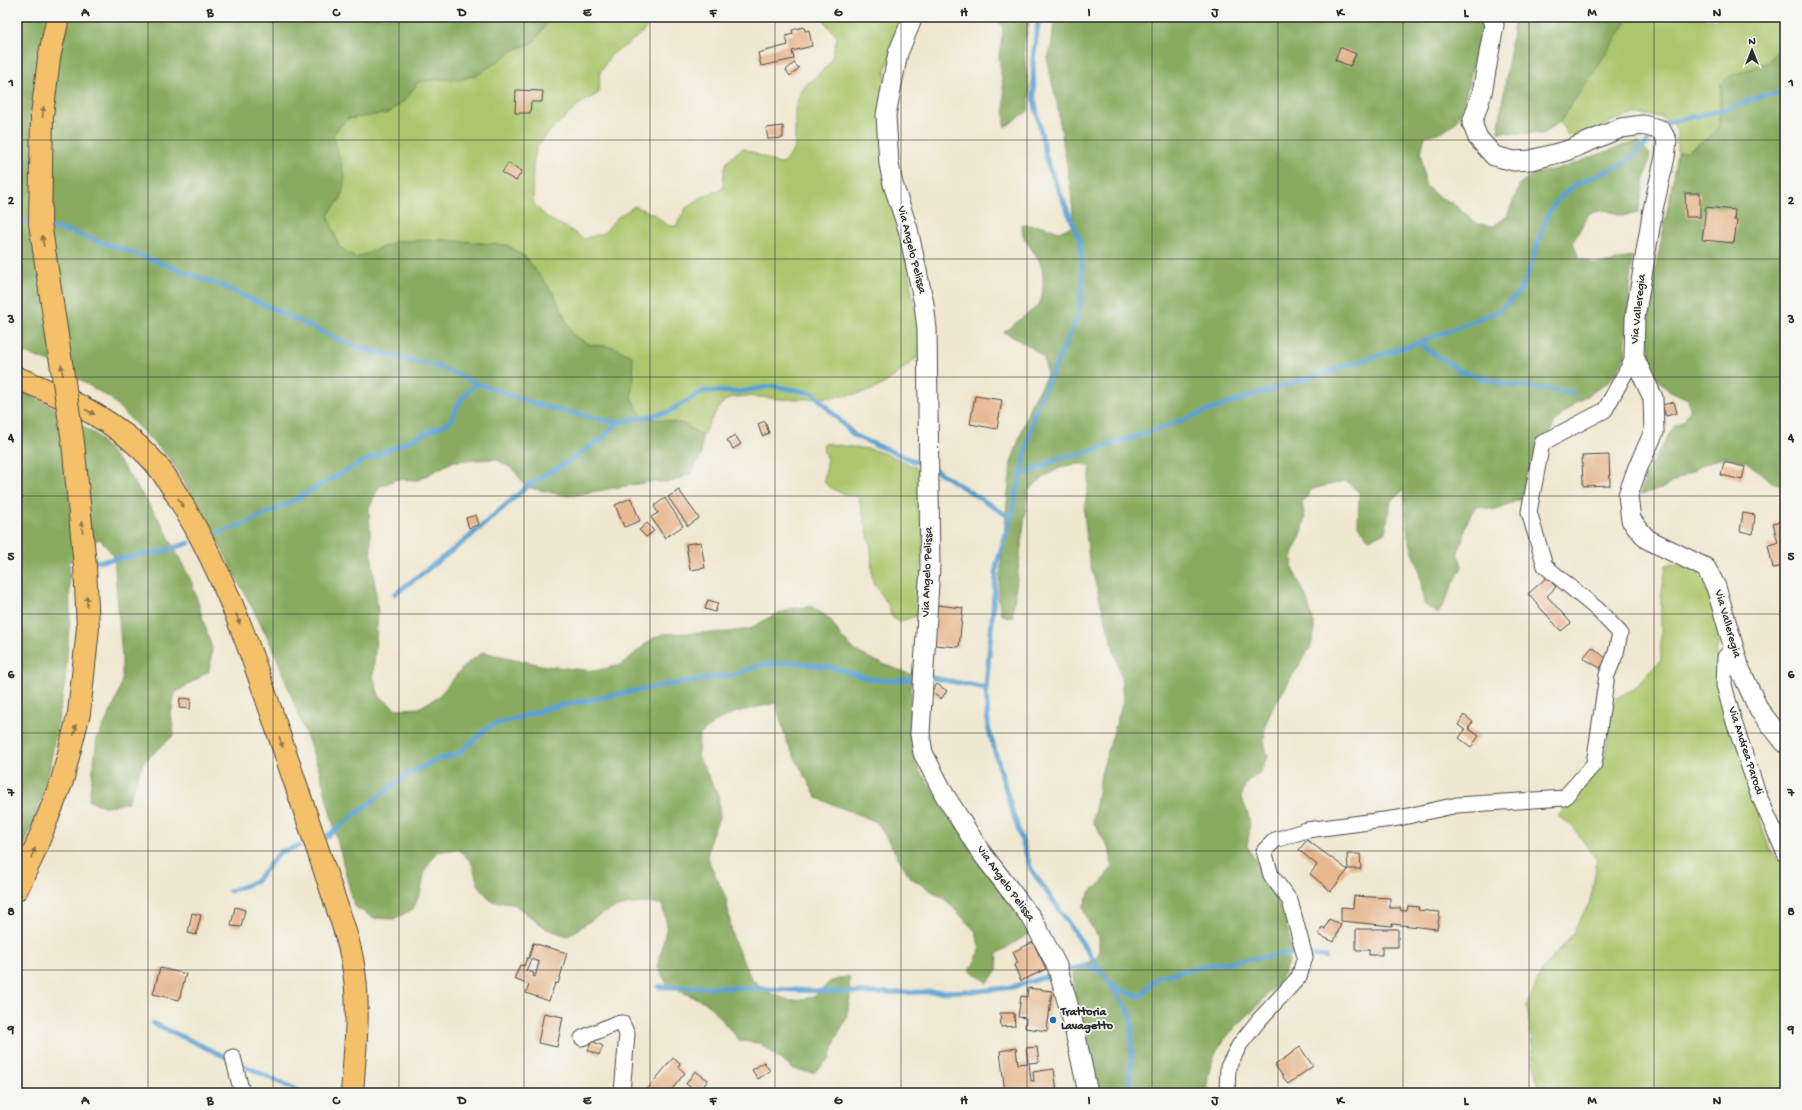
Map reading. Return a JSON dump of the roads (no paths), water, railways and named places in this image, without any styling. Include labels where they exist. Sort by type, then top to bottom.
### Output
[{"type":"highway","points":[[17,889],[32,857],[62,781],[79,713],[88,628],[85,566],[73,442],[40,223],[42,116],[49,58],[58,17]]},
{"type":"highway","points":[[17,378],[50,391],[95,414],[120,431],[155,464],[182,504],[203,542],[229,595],[316,843],[348,941],[352,960],[357,1018],[352,1093]]},
{"type":"street","name":"Via Angelo Pelissa","points":[[913,17],[898,53],[886,115],[889,164],[893,184],[908,229],[924,304],[927,329],[930,566],[920,734],[923,753],[944,794],[980,851],[1033,920],[1058,966],[1072,1018],[1088,1093]]},
{"type":"street","name":"Via Valleregia","points":[[1492,17],[1494,25],[1482,94],[1472,123],[1478,138],[1494,156],[1514,162],[1531,160],[1566,151],[1621,128],[1643,124],[1661,130],[1667,141],[1666,157],[1653,209],[1635,318],[1634,357],[1653,398],[1654,432],[1638,467],[1628,495],[1631,520],[1647,539],[1706,568],[1716,587],[1740,669],[1759,710],[1785,743]]},
{"type":"street","points":[[1227,1093],[1228,1067],[1240,1044],[1259,1020],[1299,977],[1305,957],[1290,901],[1271,875],[1264,851],[1275,840],[1307,830],[1399,818],[1457,805],[1564,798],[1594,764],[1607,675],[1616,653],[1620,633],[1597,610],[1545,566],[1529,512],[1542,443],[1605,410],[1634,357]]},
{"type":"street","name":"Via Andrea Parodi","points":[[1733,647],[1725,657],[1724,685],[1734,722],[1759,796],[1785,854]]},
{"type":"street","points":[[582,1038],[614,1024],[622,1023],[627,1034],[622,1093]]},
{"type":"street","points":[[234,1057],[242,1093]]},
{"type":"waterway","points":[[1039,17],[1033,60],[1034,99],[1048,165],[1080,240],[1083,281],[1078,317],[1035,410],[1011,518],[997,563],[986,688],[988,727],[1031,869],[1131,1014],[1132,1054],[1128,1093]]},
{"type":"waterway","points":[[1660,124],[1728,109],[1760,96],[1785,93]]},
{"type":"waterway","points":[[1021,476],[1057,459],[1084,453],[1141,435],[1230,403],[1418,343],[1498,311],[1519,293],[1527,276],[1547,216],[1558,199],[1575,185],[1625,163],[1647,143],[1655,132]]},
{"type":"waterway","points":[[17,219],[36,223]]},
{"type":"waterway","points":[[45,226],[68,231],[131,252],[220,285],[356,347],[440,367],[476,383],[538,405],[617,423],[668,412],[704,391],[738,392],[773,386],[813,393],[855,436],[924,465]]},
{"type":"waterway","points":[[1418,343],[1462,372],[1505,384],[1573,393]]},
{"type":"waterway","points":[[218,533],[244,524],[285,505],[364,461],[450,422],[459,402],[476,383]]},
{"type":"waterway","points":[[395,594],[467,539],[530,484],[568,462],[604,437],[617,423]]},
{"type":"waterway","points":[[934,469],[1011,518]]},
{"type":"waterway","points":[[96,562],[160,552],[189,543]]},
{"type":"waterway","points":[[326,837],[407,775],[435,760],[457,755],[490,726],[553,707],[660,686],[733,675],[760,665],[795,662],[834,668],[867,678],[890,681],[928,677],[986,688]]},
{"type":"waterway","points":[[230,891],[255,882],[280,852],[299,846]]},
{"type":"waterway","points":[[1110,982],[1125,992],[1141,996],[1158,977],[1209,965],[1293,953],[1326,957]]},
{"type":"waterway","points":[[1063,971],[1085,966],[1101,972]]},
{"type":"waterway","points":[[659,987],[713,987],[873,993],[979,991],[1013,987],[1055,974]]},
{"type":"waterway","points":[[153,1023],[303,1093]]},
{"type":"place","name":"Trattoria Lavagetto","points":[[1053,1020]]}]
